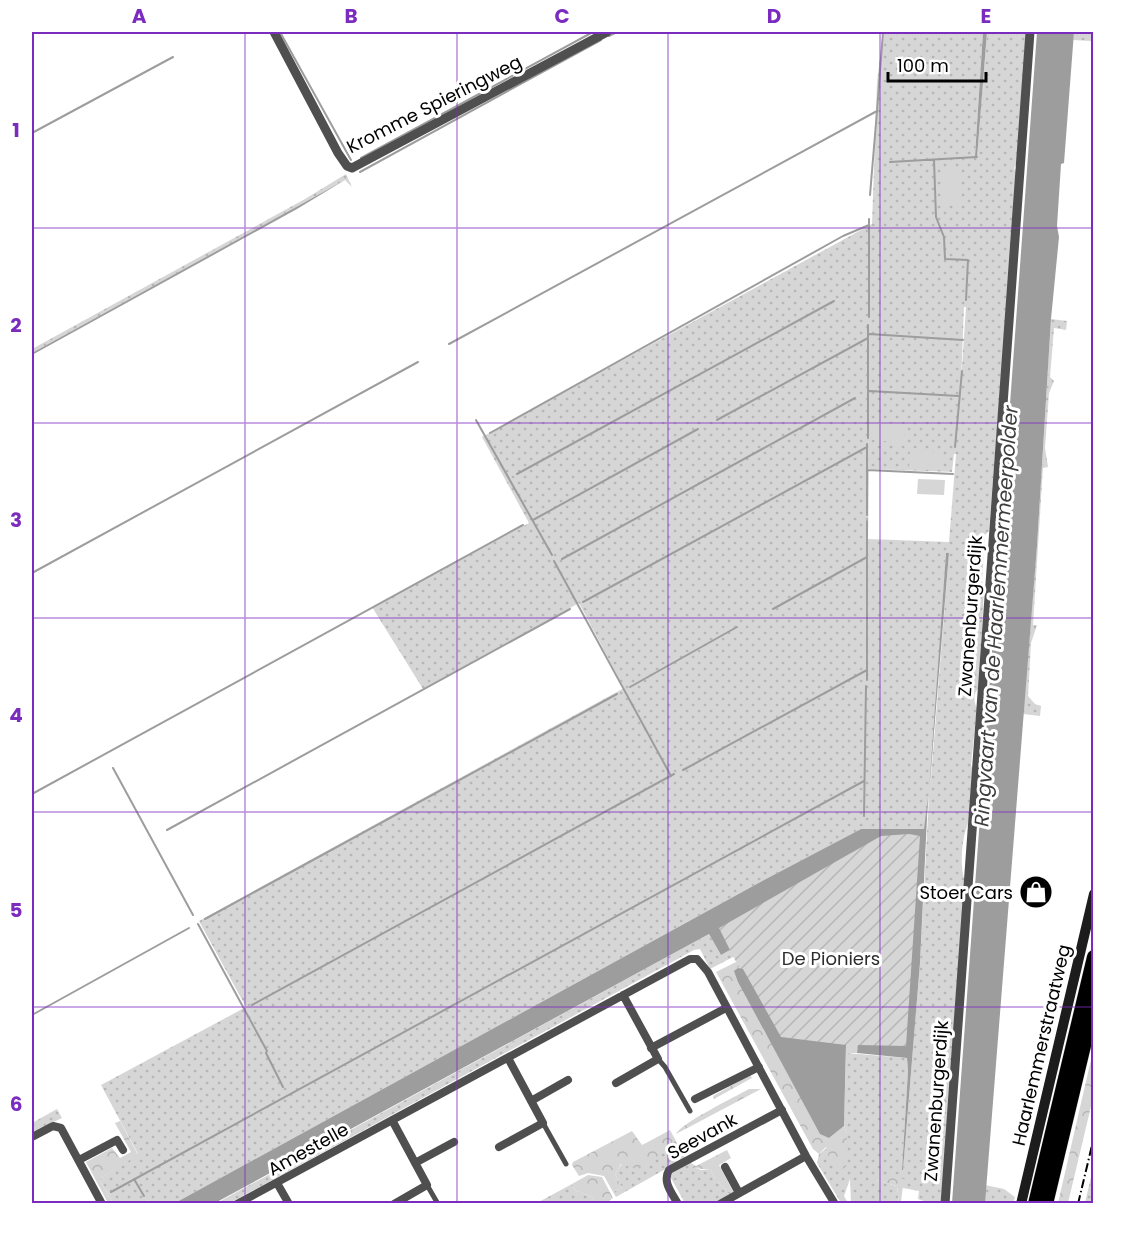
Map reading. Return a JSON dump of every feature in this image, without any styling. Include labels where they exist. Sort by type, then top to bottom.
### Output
[{"type":"highway","points":[[1035,1203],[1094,957]]},
{"type":"highway","points":[[1046,1203],[1094,1004]]},
{"type":"main road","name":"Haarlemmerstraatweg","points":[[1021,1203],[1094,894]]},
{"type":"street","name":"Kromme Spieringweg","points":[[273,32],[338,153],[347,166],[352,168],[607,32]]},
{"type":"street","name":"Zwanenburgerdijk","points":[[945,1203],[1030,32]]},
{"type":"street","name":"Amestelle","points":[[237,1203],[690,959],[697,959],[708,972],[726,1008]]},
{"type":"street","points":[[623,995],[651,1048],[665,1067],[690,1111]]},
{"type":"street","points":[[651,1048],[726,1008],[806,1156],[835,1203]]},
{"type":"street","points":[[508,1058],[566,1164]]},
{"type":"street","points":[[616,1083],[658,1059]]},
{"type":"street","name":"Seevank","points":[[695,1099],[759,1067]]},
{"type":"street","points":[[531,1101],[568,1080]]},
{"type":"street","name":"Seevank","points":[[678,1203],[666,1182],[669,1170],[782,1110]]},
{"type":"street","points":[[392,1119],[438,1203]]},
{"type":"street","points":[[499,1147],[543,1123]]},
{"type":"street","points":[[32,1137],[53,1126],[61,1128],[102,1203]]},
{"type":"street","points":[[79,1160],[117,1140],[123,1150]]},
{"type":"street","points":[[415,1163],[454,1142]]},
{"type":"street","points":[[720,1203],[806,1156]]},
{"type":"street","points":[[725,1167],[739,1192]]},
{"type":"street","points":[[277,1183],[289,1203]]},
{"type":"street","points":[[394,1203],[427,1185]]},
{"type":"green space","points":[[883,32],[983,32],[975,156],[977,158],[987,32],[1026,32],[1017,162],[1014,168],[1017,174],[989,531],[985,535],[979,688],[974,697],[977,708],[971,765],[973,771],[969,822],[962,851],[965,880],[942,1200],[934,1203],[918,1199],[919,1191],[903,1188],[903,1179],[876,1180],[897,1186],[899,1203],[851,1203],[850,1179],[844,1196],[848,1203],[841,1203],[817,1163],[819,1154],[847,1133],[844,1126],[846,1053],[907,1058],[903,1170],[920,963],[929,797],[925,829],[861,829],[175,1203],[149,1203],[147,1200],[147,1203],[113,1203],[99,1179],[138,1154],[101,1085],[246,1007],[199,921],[624,688],[579,603],[423,689],[372,607],[529,523],[482,437],[872,224],[877,82]],"holes":[[[964,307],[966,307],[961,382]],[[954,454],[956,454],[949,542],[868,539],[869,469],[952,472]],[[946,553],[949,553],[930,791]]]},
{"type":"green space","points":[[1074,32],[1091,32],[1091,41],[1073,40]]},
{"type":"green space","points":[[942,168],[960,168],[960,203],[942,203]]},
{"type":"green space","points":[[346,174],[352,187],[345,180],[32,353],[32,349],[305,199]]},
{"type":"green space","points":[[1051,319],[1067,321],[1066,330],[1054,328],[1050,377],[1054,381],[1049,393],[1045,448],[1048,467],[1043,468],[1033,625],[1037,625],[1031,643],[1028,696],[1035,704],[1041,706],[1040,716],[1023,714],[1037,546]]},
{"type":"green space","points":[[870,422],[905,424],[904,444],[871,439]]},
{"type":"green space","points":[[910,450],[943,453],[941,470],[909,468]]},
{"type":"green space","points":[[918,479],[945,480],[944,495],[917,494]]},
{"type":"green space","name":"De Pioniers","points":[[881,832],[923,833],[909,1050],[780,1042],[717,927]]},
{"type":"green space","points":[[709,934],[721,955],[730,950],[737,955],[710,969],[700,949],[694,950],[230,1203],[215,1204]]},
{"type":"green space","points":[[744,958],[858,1046],[857,1053],[846,1053],[846,1045],[763,1029],[829,1138],[844,1126],[847,1133],[846,1169],[831,1165],[826,1147],[819,1154],[813,1149],[716,972]]},
{"type":"green space","points":[[1093,1051],[1093,1098],[1068,1203],[1058,1203]]},
{"type":"green space","points":[[750,1075],[752,1078],[714,1099],[713,1096]]},
{"type":"green space","points":[[749,1089],[761,1089],[676,1134],[688,1123]]},
{"type":"green space","points":[[57,1109],[62,1118],[32,1132],[32,1123]]},
{"type":"green space","points":[[120,1121],[138,1155],[99,1179],[113,1203],[108,1203],[86,1162],[112,1148],[120,1158],[131,1152],[115,1123]]},
{"type":"green space","points":[[670,1130],[685,1158],[616,1197],[613,1192],[622,1188],[615,1174],[620,1167],[639,1149]]},
{"type":"green space","points":[[632,1131],[642,1145],[669,1131],[674,1147],[636,1169],[621,1164],[615,1174],[622,1188],[613,1192],[604,1176],[588,1173],[579,1176],[572,1165],[573,1162]]},
{"type":"green space","points":[[727,1150],[731,1158],[719,1165],[734,1193],[730,1195],[716,1180],[711,1170],[693,1168],[685,1164],[689,1162],[696,1166]]},
{"type":"green space","points":[[685,1164],[701,1170],[711,1170],[716,1180],[730,1195],[715,1203],[685,1203],[668,1173]]},
{"type":"green space","points":[[1093,1168],[1093,1203],[1085,1203]]},
{"type":"green space","points":[[588,1175],[602,1177],[613,1198],[607,1203],[595,1203],[592,1197],[576,1191],[572,1184]]},
{"type":"green space","points":[[871,1175],[904,1179],[901,1201],[910,1203],[899,1203],[897,1186],[876,1180]]},
{"type":"green space","points":[[572,1184],[576,1191],[592,1197],[595,1203],[535,1204]]},
{"type":"green space","points":[[985,1185],[1004,1189],[1015,1197],[1013,1203],[985,1204]]},
{"type":"water","points":[[983,32],[987,32],[977,158],[975,156]]},
{"type":"water","name":"Ringvaart van de Haarlemmermeerpolder","points":[[1037,32],[1074,32],[1064,163],[1061,164],[1057,226],[1059,237],[1051,319],[1037,546],[985,1203],[952,1203]]},
{"type":"water","points":[[345,180],[297,209],[32,355],[32,353]]},
{"type":"water","points":[[946,553],[949,553],[929,791]]},
{"type":"water","points":[[928,797],[920,963],[903,1170],[907,1058],[857,1053],[858,1045],[906,1046],[920,836],[909,834],[881,836],[719,928],[730,950],[721,955],[709,934],[215,1203],[175,1203],[861,829],[924,829]]},
{"type":"water","points":[[738,968],[743,969],[781,1037],[846,1045],[844,1126],[829,1138],[820,1134],[738,982],[734,971]]},
{"type":"waterway","points":[[280,32],[351,160]]},
{"type":"waterway","points":[[361,158],[593,32]]},
{"type":"waterway","points":[[609,36],[617,32]]},
{"type":"waterway","points":[[449,344],[877,111],[883,32]]},
{"type":"waterway","points":[[360,172],[601,40]]},
{"type":"waterway","points":[[32,133],[173,57]]},
{"type":"waterway","points":[[870,195],[877,111]]},
{"type":"waterway","points":[[890,162],[977,157]]},
{"type":"waterway","points":[[934,160],[936,217],[944,237],[945,259],[968,260],[966,300]]},
{"type":"waterway","points":[[490,433],[843,236],[869,225],[869,219]]},
{"type":"waterway","points":[[869,225],[869,317]]},
{"type":"waterway","points":[[517,474],[834,301]]},
{"type":"waterway","points":[[868,325],[868,438]]},
{"type":"waterway","points":[[869,334],[963,340]]},
{"type":"waterway","points":[[717,420],[868,338]]},
{"type":"waterway","points":[[32,573],[418,362]]},
{"type":"waterway","points":[[955,447],[962,371]]},
{"type":"waterway","points":[[869,391],[959,396]]},
{"type":"waterway","points":[[562,559],[855,398]]},
{"type":"waterway","points":[[476,420],[552,555]]},
{"type":"waterway","points":[[533,520],[698,429]]},
{"type":"waterway","points":[[867,444],[867,515]]},
{"type":"waterway","points":[[583,602],[867,447]]},
{"type":"waterway","points":[[867,470],[953,474]]},
{"type":"waterway","points":[[867,521],[867,680]]},
{"type":"waterway","points":[[32,794],[523,525]]},
{"type":"waterway","points":[[773,609],[867,557]]},
{"type":"waterway","points":[[554,561],[671,776]]},
{"type":"waterway","points":[[167,830],[570,609]]},
{"type":"waterway","points":[[630,687],[737,627]]},
{"type":"waterway","points":[[683,770],[867,670]]},
{"type":"waterway","points":[[864,816],[866,686]]},
{"type":"waterway","points":[[205,919],[617,694]]},
{"type":"waterway","points":[[113,768],[193,915]]},
{"type":"waterway","points":[[252,1005],[674,774]]},
{"type":"waterway","points":[[111,1192],[864,781]]},
{"type":"waterway","points":[[198,924],[267,1051],[283,1087]]},
{"type":"waterway","points":[[32,1015],[189,928]]},
{"type":"waterway","points":[[134,1179],[144,1196]]},
{"type":"railway","points":[[1078,1204],[1094,1137]]},
{"type":"place","name":"Stoer Cars","points":[[1036,892]]}]
